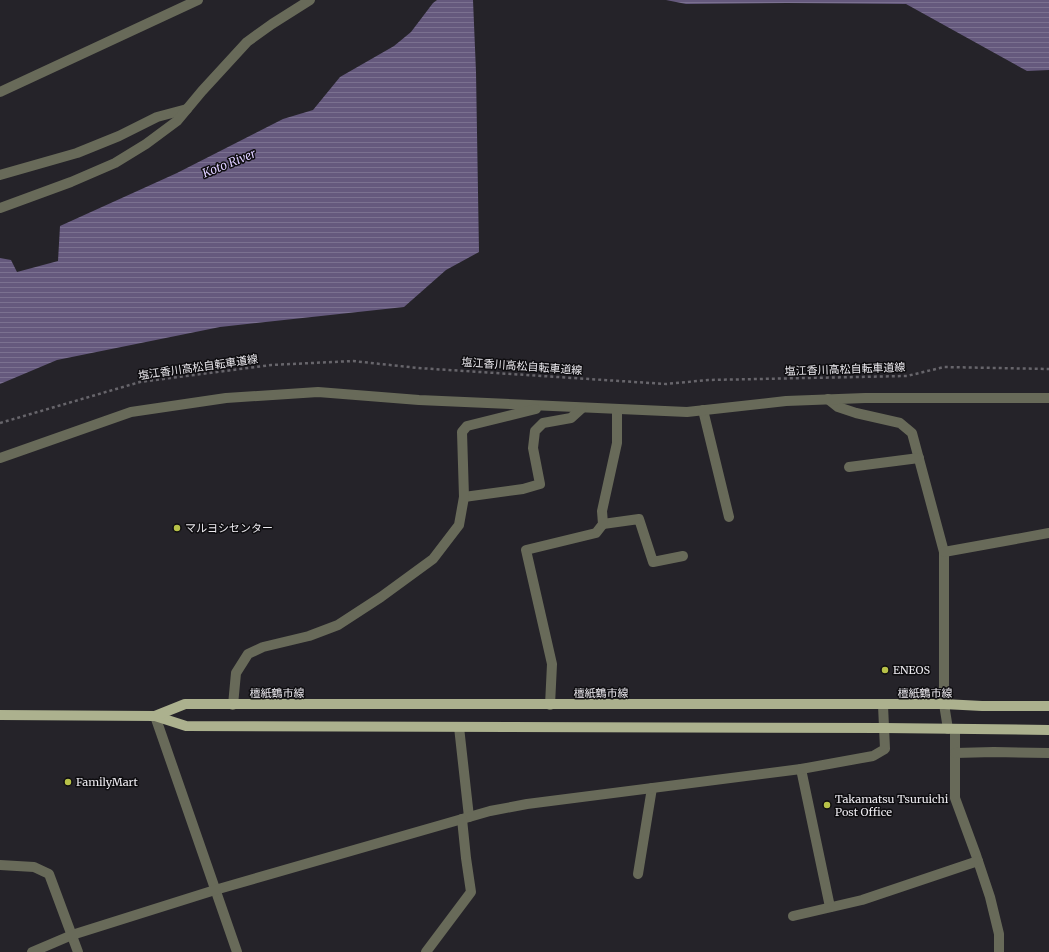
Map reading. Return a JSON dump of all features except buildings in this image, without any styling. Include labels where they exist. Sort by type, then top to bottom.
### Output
[{"type":"main road","name":"檀紙鶴市線","points":[[155,716],[185,704],[944,704],[1049,706]]},
{"type":"main road","name":"檀紙鶴市線","points":[[0,715],[155,716],[186,726],[884,728],[1049,730]]},
{"type":"street","points":[[0,92],[198,0]]},
{"type":"street","points":[[0,208],[71,182],[115,163],[146,144],[177,121],[222,68],[247,42],[310,0]]},
{"type":"street","points":[[0,174],[77,153],[119,136],[157,117],[186,109]]},
{"type":"street","points":[[0,458],[131,412],[226,398],[318,392],[419,400],[687,412],[786,400],[1049,398]]},
{"type":"street","points":[[828,399],[838,407],[856,414],[900,423],[912,433],[944,552],[944,704],[952,729],[955,753],[955,798],[990,897],[999,934],[999,952]]},
{"type":"street","points":[[233,705],[236,673],[248,654],[263,647],[309,636],[338,625],[381,597],[433,559],[459,525],[464,496],[462,432],[467,426],[545,406]]},
{"type":"street","points":[[464,496],[523,489],[540,484],[533,448],[535,431],[543,423],[571,418],[582,408]]},
{"type":"street","points":[[550,705],[552,664],[526,550],[596,533],[603,524],[602,511],[617,443],[617,409]]},
{"type":"street","points":[[704,410],[729,517]]},
{"type":"street","points":[[849,467],[919,458]]},
{"type":"street","points":[[603,524],[639,519],[653,562],[683,556]]},
{"type":"street","points":[[944,552],[1049,533]]},
{"type":"street","points":[[32,952],[72,935],[214,890],[490,811],[527,804],[801,769],[873,756],[885,749],[884,705]]},
{"type":"street","points":[[155,716],[214,890],[237,952]]},
{"type":"street","points":[[426,952],[471,892],[466,858],[466,818],[459,727]]},
{"type":"street","points":[[955,753],[1049,753]]},
{"type":"street","points":[[801,769],[830,907]]},
{"type":"street","points":[[638,874],[652,788]]},
{"type":"street","points":[[793,916],[862,900],[978,861]]},
{"type":"street","points":[[0,865],[34,867],[49,874],[78,952]]},
{"type":"path","name":"塩江香川高松自転車道線","points":[[0,423],[140,382],[278,365],[353,362],[418,368],[666,384],[708,380],[907,376],[944,367],[1049,369]]},
{"type":"water","name":"Koto River","points":[[437,0],[473,0],[476,72],[479,252],[446,270],[404,307],[220,327],[57,360],[0,384],[0,258],[11,260],[17,272],[58,261],[60,226],[177,173],[283,119],[313,110],[340,77],[394,46],[411,32],[433,3]]},
{"type":"water","points":[[666,0],[1049,0],[1049,70],[1027,71],[906,4],[686,4]]},
{"type":"place","name":"マルヨシセンター","points":[[177,528]]},
{"type":"place","name":"ENEOS","points":[[885,670]]},
{"type":"place","name":"FamilyMart","points":[[68,782]]},
{"type":"place","name":"Takamatsu Tsuruichi Post Office","points":[[827,805]]}]
